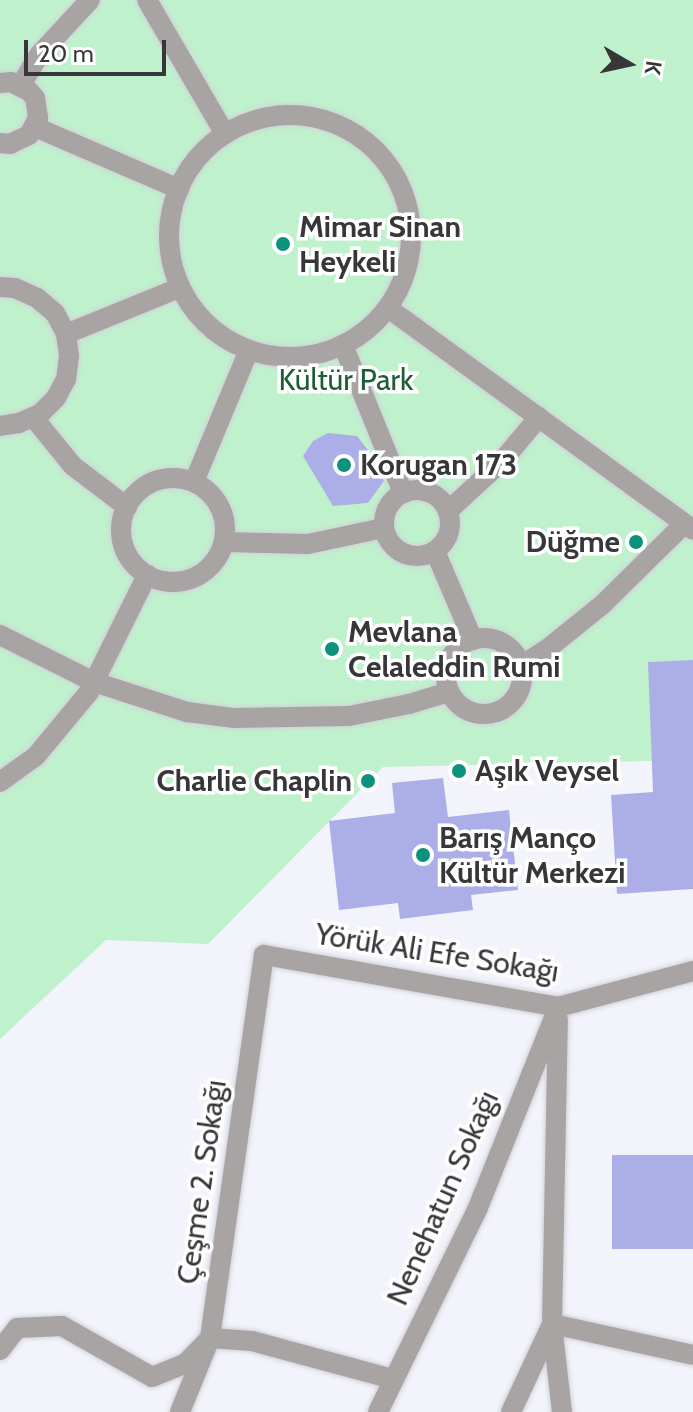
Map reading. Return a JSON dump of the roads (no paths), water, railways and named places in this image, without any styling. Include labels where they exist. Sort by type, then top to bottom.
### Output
[{"type":"street","points":[[21,85],[39,55],[90,0]]},
{"type":"street","points":[[147,0],[225,134]]},
{"type":"street","points":[[0,83],[21,85],[35,98],[38,108],[35,127],[20,141],[0,143]]},
{"type":"street","points":[[287,114],[327,119],[363,137],[390,166],[408,203],[412,243],[403,282],[388,308],[343,345],[314,357],[273,357],[234,345],[203,321],[179,288],[169,249],[171,209],[186,172],[213,142],[225,134],[248,121],[283,118],[287,114]]},
{"type":"street","points":[[35,127],[179,189]]},
{"type":"street","points":[[0,287],[15,288],[37,298],[55,313],[66,334],[69,356],[66,379],[56,398],[33,417],[0,426]]},
{"type":"street","points":[[66,334],[179,288]]},
{"type":"street","points":[[388,308],[689,527],[603,604],[521,666]]},
{"type":"street","points":[[343,345],[403,493]]},
{"type":"street","points":[[194,482],[249,350]]},
{"type":"street","points":[[33,417],[73,466],[127,507]]},
{"type":"street","points":[[448,511],[503,460],[539,417]]},
{"type":"street","points":[[172,477],[194,482],[214,497],[222,511],[224,542],[218,557],[194,578],[163,581],[147,575],[125,550],[122,525],[127,507],[140,489],[155,480],[172,477]]},
{"type":"street","points":[[413,489],[434,494],[448,511],[449,533],[435,551],[425,556],[402,553],[393,547],[383,528],[387,507],[403,493],[413,489]]},
{"type":"street","points":[[224,542],[308,544],[383,528]]},
{"type":"street","points":[[435,551],[473,640]]},
{"type":"street","points":[[0,782],[36,756],[94,682],[147,575]]},
{"type":"street","points":[[0,635],[94,682],[187,712],[233,718],[349,716],[449,692]]},
{"type":"street","points":[[486,638],[508,646],[521,666],[522,678],[514,701],[492,713],[467,711],[449,692],[446,679],[453,654],[473,640],[486,638]]},
{"type":"street","name":"Yörük Ali Efe Sokağı","points":[[264,955],[558,1007],[693,971]]},
{"type":"street","name":"Çeşme 2. Sokağı","points":[[180,1412],[210,1338],[264,955]]},
{"type":"street","points":[[558,1007],[552,1324],[562,1412]]},
{"type":"street","name":"Nenehatun Sokağı","points":[[378,1412],[477,1210],[558,1007]]},
{"type":"street","points":[[552,1324],[693,1355]]},
{"type":"street","points":[[511,1412],[552,1324]]},
{"type":"street","points":[[0,1350],[17,1328],[62,1326],[152,1377],[186,1363],[210,1338],[252,1341],[393,1379]]},
{"type":"place","name":"Mimar Sinan Heykeli","points":[[283,244]]},
{"type":"place","name":"Korugan 173","points":[[344,465]]},
{"type":"place","name":"Düğme","points":[[636,542]]},
{"type":"place","name":"Mevlana Celaleddin Rumi","points":[[332,649]]},
{"type":"place","name":"Aşık Veysel","points":[[459,771]]},
{"type":"place","name":"Charlie Chaplin","points":[[368,781]]},
{"type":"place","name":"Barış Manço Kültür Merkezi","points":[[423,855]]},
{"type":"park label","name":"Kültür Park","points":[[346,380]]}]
